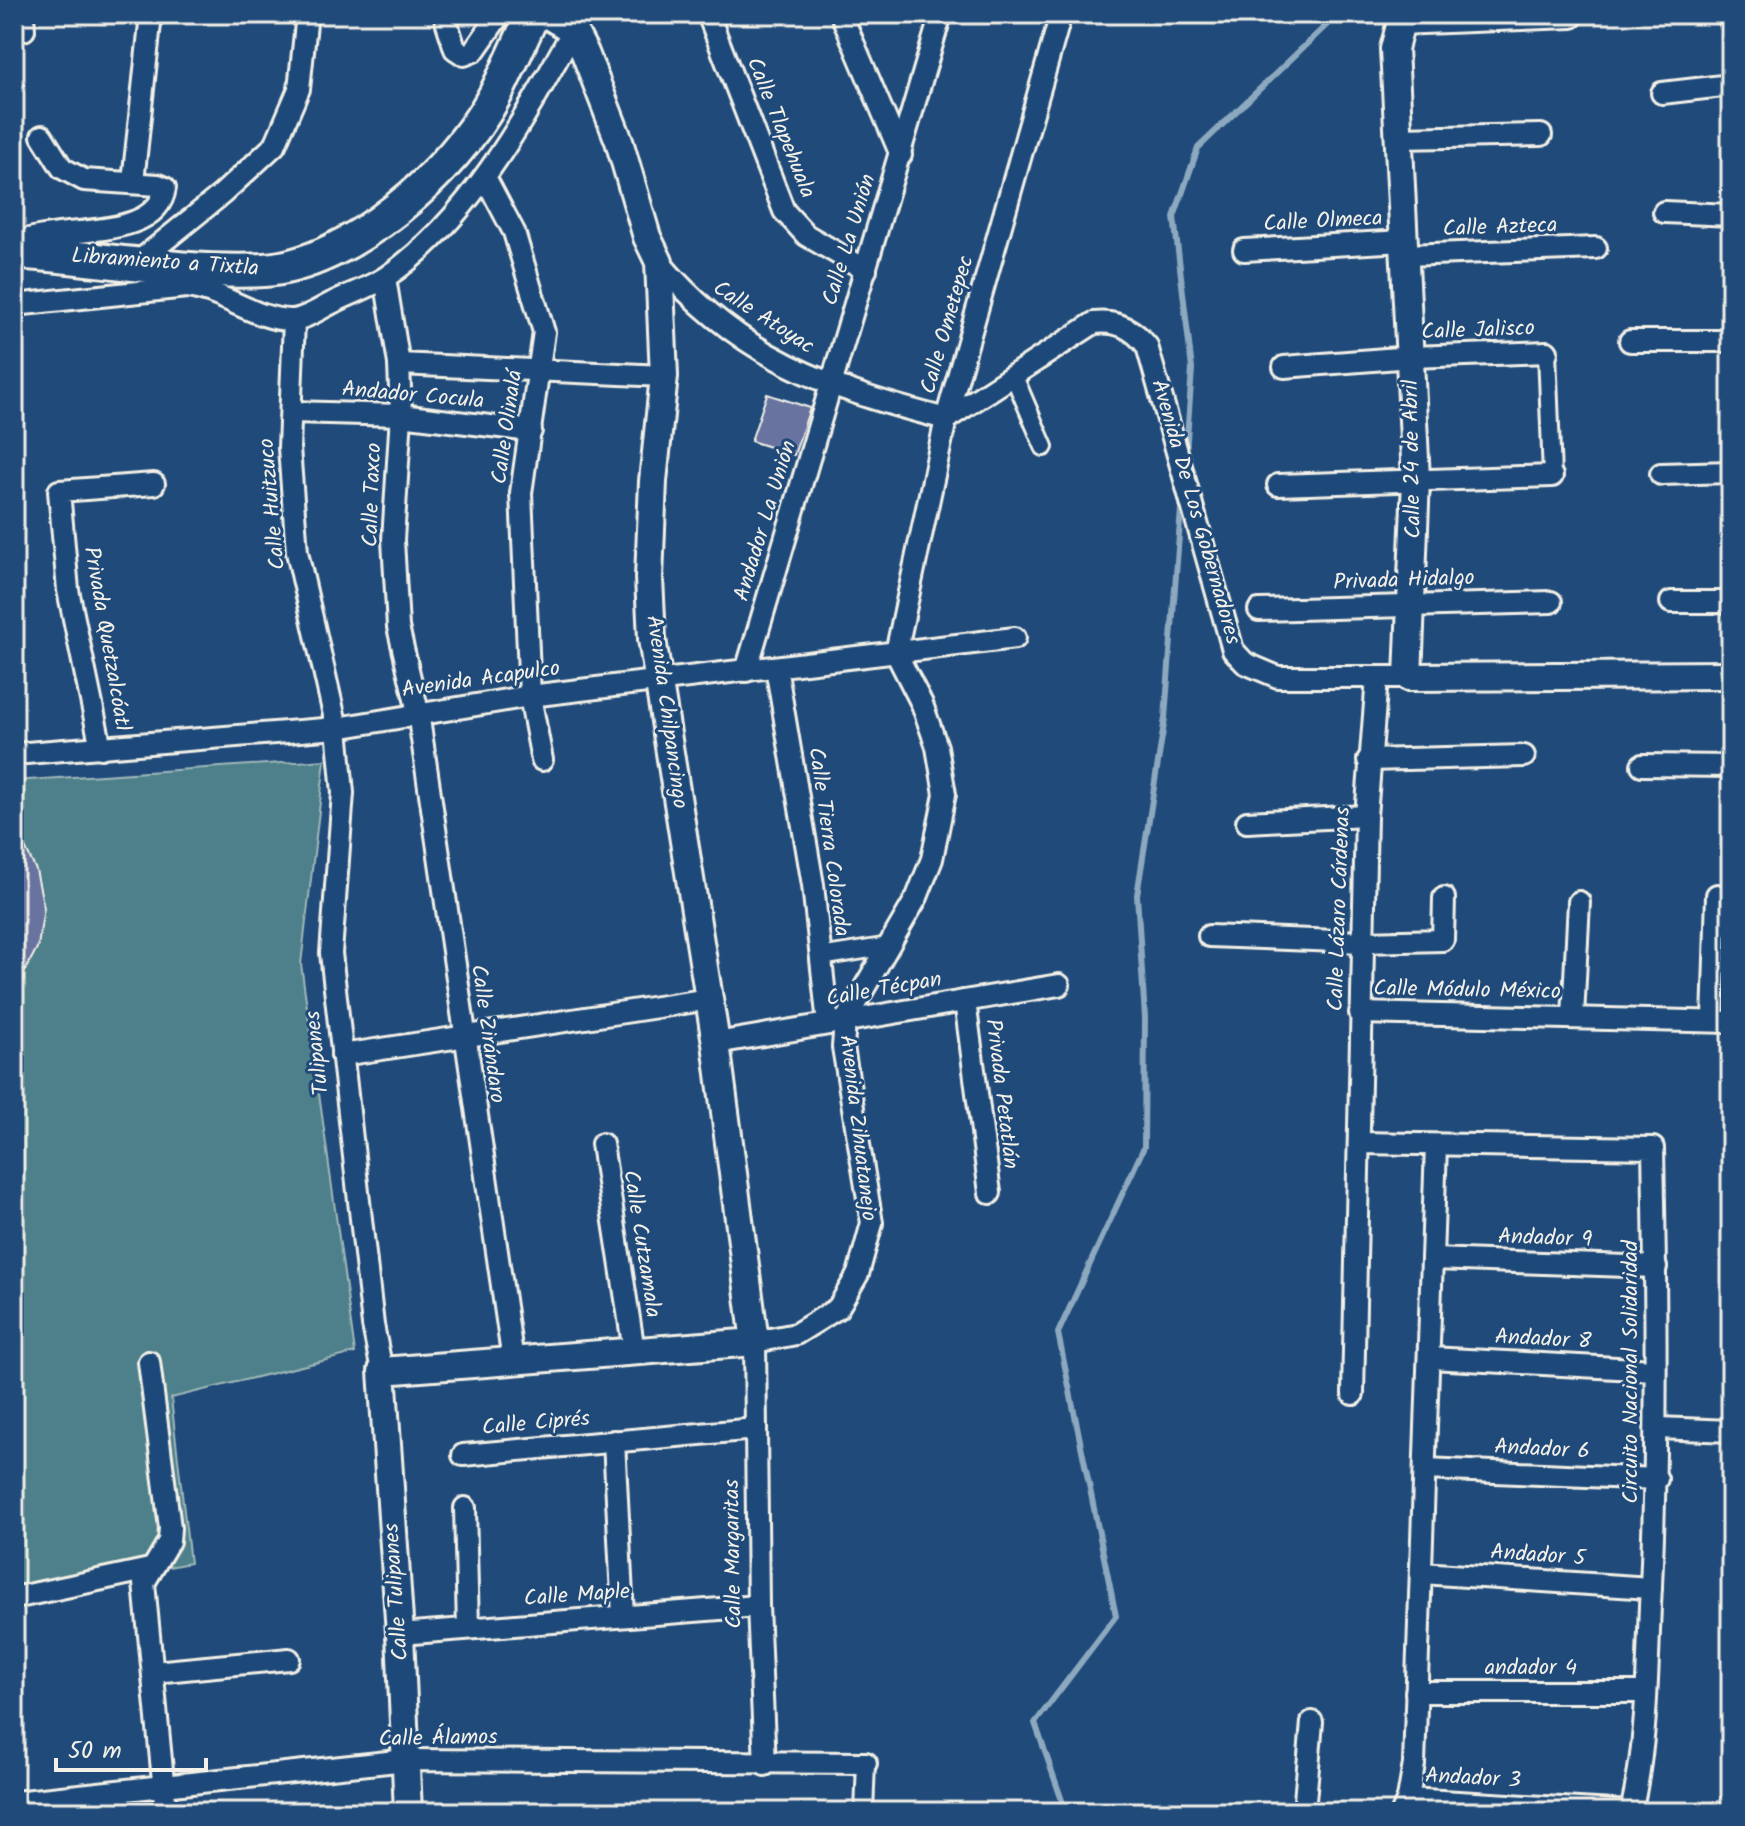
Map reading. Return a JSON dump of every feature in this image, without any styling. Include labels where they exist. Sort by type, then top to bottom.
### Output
[{"type":"main road","name":"Libramiento a Tixtla","points":[[14,255],[27,253],[138,262],[207,278],[266,270],[328,253],[391,215],[449,161],[493,99],[533,14]]},
{"type":"street","points":[[133,182],[151,14]]},
{"type":"street","points":[[138,262],[222,194],[275,145],[299,89],[307,14]]},
{"type":"street","points":[[444,14],[455,49],[464,55],[474,51],[500,14]]},
{"type":"street","points":[[14,305],[187,287],[207,278],[268,316],[294,320],[385,278],[424,245],[485,177],[546,83],[578,22],[546,14]]},
{"type":"street","name":"Calle Tlapehuala","points":[[708,14],[784,211],[806,235],[866,270]]},
{"type":"street","points":[[841,14],[901,155]]},
{"type":"street","name":"Calle La Unión","points":[[832,385],[941,14]]},
{"type":"street","points":[[1730,14],[1731,23]]},
{"type":"street","name":"Calle Ometepec","points":[[896,653],[946,419],[1056,15]]},
{"type":"street","points":[[1401,19],[1572,17]]},
{"type":"street","name":"Calle 24 de Abril","points":[[1401,19],[1394,49],[1416,479],[1414,604],[1408,677]]},
{"type":"street","name":"Avenida Chilpancingo","points":[[578,22],[619,141],[647,237],[659,262],[664,376],[649,578],[652,639],[710,999],[755,1342]]},
{"type":"street","points":[[1662,93],[1731,85]]},
{"type":"street","points":[[1399,138],[1541,135]]},
{"type":"street","points":[[14,244],[34,235],[129,226],[149,217],[163,201],[165,188],[133,182],[84,180],[62,168],[42,136]]},
{"type":"street","name":"Calle Olinalá","points":[[485,177],[514,232],[544,332],[541,370],[521,493],[530,696],[542,760]]},
{"type":"street","points":[[1664,212],[1731,215]]},
{"type":"street","name":"Calle Azteca","points":[[1404,248],[1596,248]]},
{"type":"street","name":"Calle Olmeca","points":[[1244,250],[1404,248]]},
{"type":"street","name":"Calle Atoyac","points":[[659,262],[691,299],[740,337],[796,372],[867,398],[946,419]]},
{"type":"street","name":"Calle Taxco","points":[[385,278],[399,364],[401,415],[393,540],[398,627],[418,712]]},
{"type":"street","name":"Calle Huitzuco","points":[[294,320],[289,448],[297,552],[337,728]]},
{"type":"street","name":"Avenida De Los Gobernadores","points":[[946,419],[1094,323],[1108,321],[1123,325],[1137,334],[1147,346],[1227,636],[1233,650],[1245,663],[1278,677],[1731,675]]},
{"type":"street","points":[[1630,341],[1731,341]]},
{"type":"street","points":[[1278,485],[1552,476],[1547,352]]},
{"type":"street","name":"Calle Jalisco","points":[[1284,367],[1411,357],[1547,352]]},
{"type":"street","points":[[399,364],[664,376]]},
{"type":"street","points":[[1013,374],[1044,447]]},
{"type":"street","name":"Andador La Unión","points":[[746,671],[832,385]]},
{"type":"street","name":"Andador Cocula","points":[[291,412],[401,415],[531,431]]},
{"type":"street","points":[[1661,474],[1731,472]]},
{"type":"street","name":"Privada Quetzalcóatl","points":[[101,748],[68,590],[59,491],[154,484]]},
{"type":"street","name":"Privada Hidalgo","points":[[1259,610],[1551,602]]},
{"type":"street","points":[[1671,602],[1731,602]]},
{"type":"street","name":"Avenida Acapulco","points":[[14,754],[337,728],[418,712],[530,696],[1015,638]]},
{"type":"street","name":"Avenida Zihuatanejo","points":[[382,1371],[755,1342],[796,1334],[838,1308],[862,1262],[872,1223],[843,1047],[836,1022],[889,946],[917,897],[932,859],[945,794],[937,747],[922,704],[896,653]]},
{"type":"street","name":"Calle Tierra Colorada","points":[[776,667],[813,885],[820,957],[836,1022]]},
{"type":"street","name":"Calle Lázaro Cárdenas","points":[[1353,1394],[1366,816],[1368,760],[1377,678]]},
{"type":"street","name":"Calle Zirándaro","points":[[418,712],[463,1036],[513,1361]]},
{"type":"street","name":"Tulipanes","points":[[337,728],[343,793],[331,953],[373,1325],[382,1371]]},
{"type":"street","points":[[1368,760],[1524,756]]},
{"type":"street","points":[[1642,765],[1731,766]]},
{"type":"street","points":[[1247,822],[1366,816]]},
{"type":"street","points":[[1717,895],[1722,1022]]},
{"type":"street","points":[[1209,936],[1363,942],[1443,940],[1444,898]]},
{"type":"street","points":[[1573,1017],[1579,902]]},
{"type":"street","points":[[820,957],[889,946]]},
{"type":"street","name":"Calle Técpan","points":[[716,1043],[1059,985]]},
{"type":"street","points":[[342,1055],[710,999]]},
{"type":"street","name":"Privada Petatlán","points":[[965,1001],[990,1193]]},
{"type":"street","name":"Calle Módulo México","points":[[1360,1013],[1722,1022]]},
{"type":"street","name":"Circuito Nacional Solidaridad","points":[[1359,1143],[1653,1148],[1657,1479],[1646,1692],[1639,1778],[1631,1812]]},
{"type":"street","name":"Calle Cutzamala","points":[[602,1144],[634,1351]]},
{"type":"street","points":[[1405,1806],[1414,1764],[1436,1146]]},
{"type":"street","name":"Andador 9","points":[[1434,1259],[1656,1267]]},
{"type":"street","name":"Calle Margaritas","points":[[755,1342],[758,1606],[765,1765]]},
{"type":"street","name":"Andador 8","points":[[1430,1358],[1654,1370]]},
{"type":"street","points":[[149,1362],[170,1528],[169,1541],[144,1583],[166,1812]]},
{"type":"street","name":"Calle Tulipanes","points":[[382,1371],[400,1634],[408,1812]]},
{"type":"street","points":[[1658,1428],[1731,1431]]},
{"type":"street","name":"Calle Ciprés","points":[[463,1455],[756,1429]]},
{"type":"street","points":[[614,1441],[623,1616]]},
{"type":"street","name":"Andador 6","points":[[1425,1469],[1657,1479]]},
{"type":"street","points":[[465,1508],[468,1628]]},
{"type":"street","points":[[14,1598],[150,1569]]},
{"type":"street","name":"Andador 5","points":[[1421,1573],[1651,1588]]},
{"type":"street","name":"Calle Maple","points":[[400,1634],[758,1606]]},
{"type":"street","points":[[154,1672],[289,1659]]},
{"type":"street","name":"andador 4","points":[[1416,1692],[1646,1692]]},
{"type":"street","points":[[1304,1812],[1312,1722]]},
{"type":"street","name":"Calle Álamos","points":[[14,1802],[406,1760],[765,1765],[866,1763]]},
{"type":"street","points":[[864,1812],[866,1763]]},
{"type":"street","name":"Andador 3","points":[[1405,1806],[1631,1812]]},
{"type":"green space","points":[[325,760],[301,964],[355,1353],[171,1398],[190,1563],[14,1596],[14,781]]},
{"type":"building","points":[[767,394],[810,408],[794,455],[751,441]]},
{"type":"building","points":[[14,825],[36,870],[44,908],[38,946],[14,992]]},
{"type":"waterway","points":[[1186,453],[1192,369],[1174,217],[1198,148],[1338,14]]},
{"type":"waterway","points":[[1066,1812],[1035,1723],[1116,1616],[1058,1333],[1144,1147],[1145,1018],[1137,895],[1165,718],[1182,496]]}]
